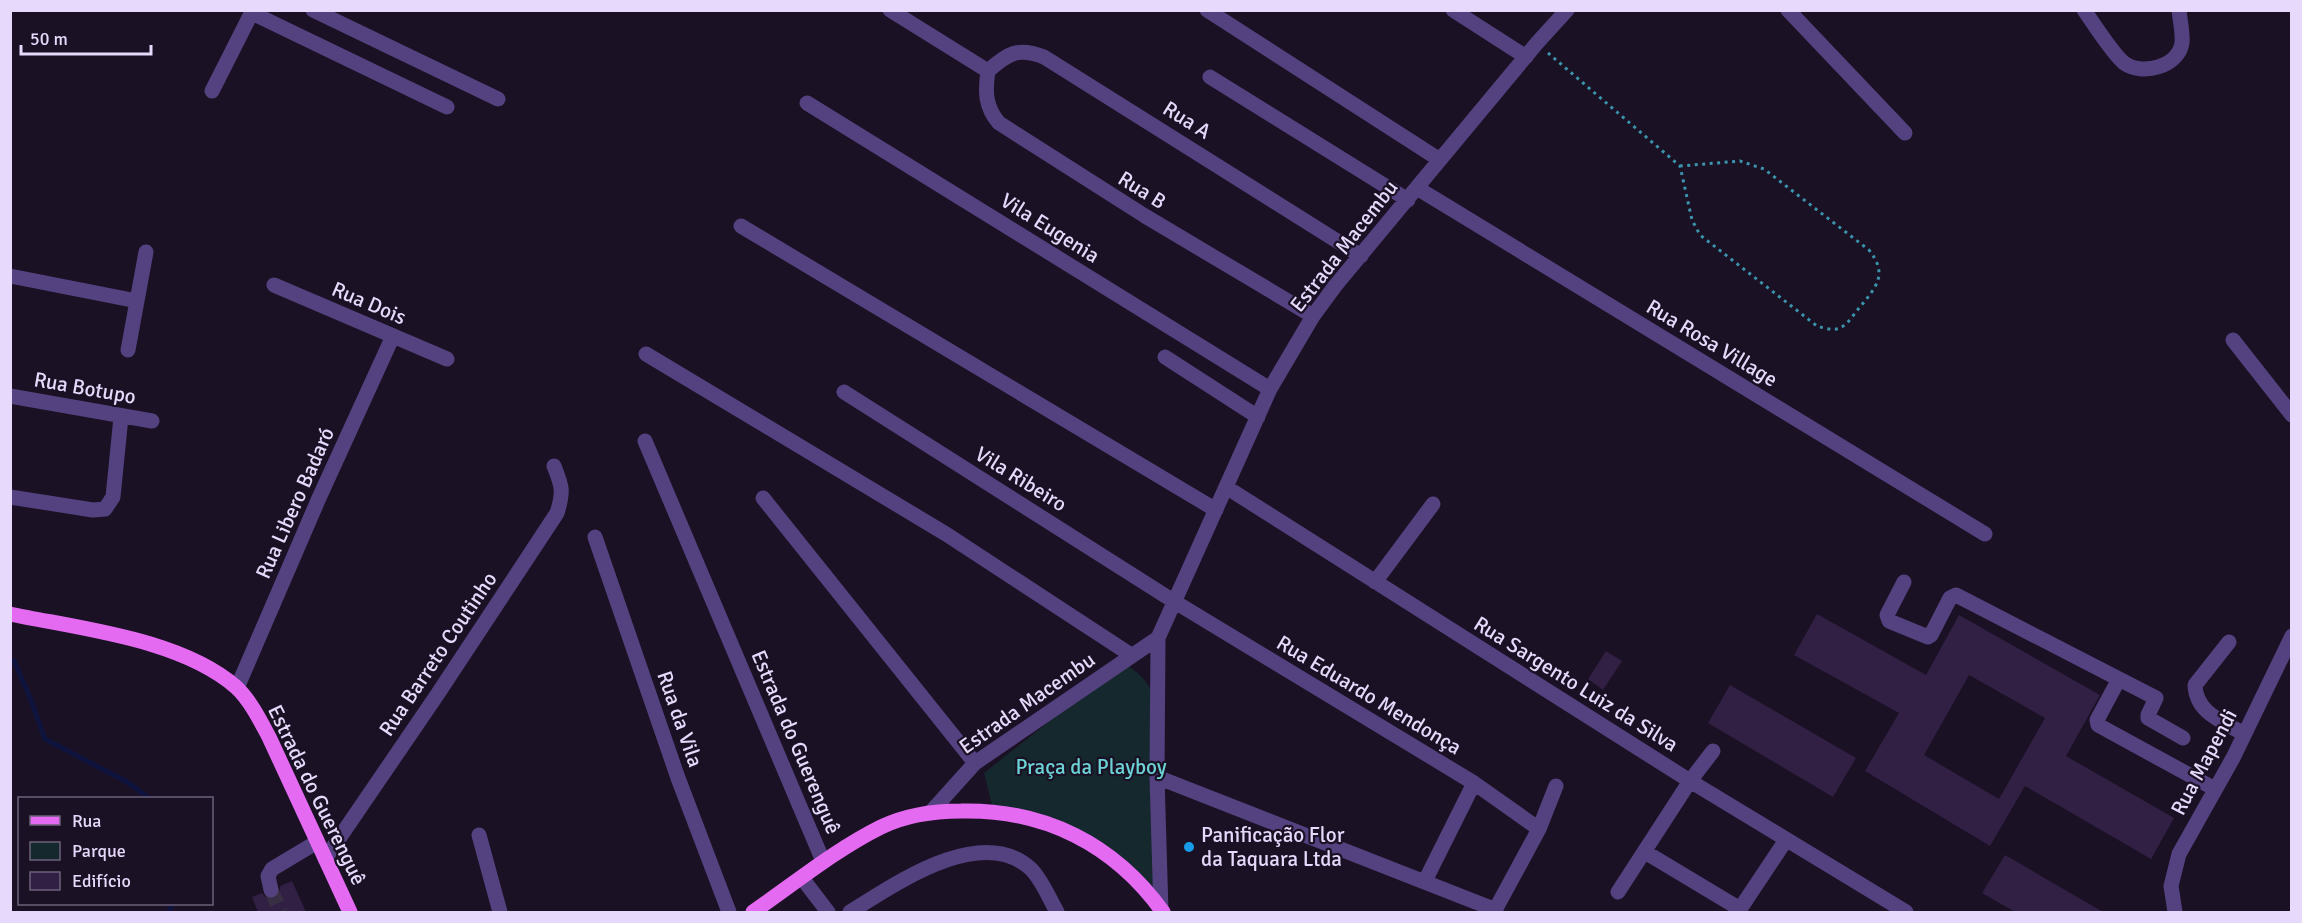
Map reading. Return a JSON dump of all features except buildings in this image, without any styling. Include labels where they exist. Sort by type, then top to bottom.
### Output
[{"type":"main road","name":"Estrada do Guerenguê","points":[[10,614],[142,642],[170,651],[196,660],[237,688],[254,710],[269,736],[350,912]]},
{"type":"main road","name":"Estrada do Guerenguê","points":[[753,912],[823,861],[882,827],[906,818],[930,813],[989,810],[1047,823],[1071,832],[1095,846],[1146,891],[1162,912]]},
{"type":"street","points":[[314,10],[498,99]]},
{"type":"street","points":[[890,10],[988,71]]},
{"type":"street","points":[[1207,10],[1440,160]]},
{"type":"street","points":[[1453,10],[1526,57]]},
{"type":"street","name":"Estrada Macembu","points":[[1162,912],[1157,777],[1158,638],[1270,389],[1313,316],[1335,286],[1567,10]]},
{"type":"street","points":[[1788,10],[1905,133]]},
{"type":"street","points":[[2084,10],[2122,62],[2134,69],[2151,69],[2171,60],[2179,52],[2182,42],[2179,10]]},
{"type":"street","points":[[213,92],[252,12],[447,107]]},
{"type":"street","name":"Rua A","points":[[988,71],[1001,59],[1021,51],[1032,52],[1044,57],[1361,256]]},
{"type":"street","name":"Rua B","points":[[988,71],[987,103],[999,123],[1145,216],[1313,316]]},
{"type":"street","name":"Rua Rosa Village","points":[[1210,77],[1412,194],[1985,534]]},
{"type":"street","name":"Vila Eugenia","points":[[807,103],[1270,389]]},
{"type":"street","points":[[741,226],[1216,510]]},
{"type":"street","points":[[128,350],[146,252]]},
{"type":"street","points":[[10,276],[137,301]]},
{"type":"street","name":"Rua Dois","points":[[274,285],[447,359]]},
{"type":"street","name":"Rua Libero Badaró","points":[[237,688],[319,498],[393,336]]},
{"type":"street","points":[[2233,340],[2292,415]]},
{"type":"street","points":[[646,354],[946,534],[1131,655]]},
{"type":"street","points":[[1165,357],[1258,417]]},
{"type":"street","name":"Vila Ribeiro","points":[[844,392],[1175,602]]},
{"type":"street","name":"Rua Botupo","points":[[10,396],[152,422]]},
{"type":"street","points":[[10,497],[93,510],[105,509],[113,497],[121,417]]},
{"type":"street","name":"Estrada do Guerenguê","points":[[645,441],[823,861]]},
{"type":"street","name":"Rua Barreto Coutinho","points":[[325,859],[557,513],[563,495],[562,485],[554,466]]},
{"type":"street","name":"Rua Sargento Luiz da Silva","points":[[1226,487],[1690,781],[1906,912]]},
{"type":"street","points":[[763,498],[975,762]]},
{"type":"street","points":[[1375,582],[1433,504]]},
{"type":"street","name":"Rua da Vila","points":[[595,537],[678,778],[729,912]]},
{"type":"street","points":[[1904,582],[1887,618],[1888,621],[1925,638],[1931,635],[1950,598],[1956,595],[2156,698],[2148,718],[2183,738]]},
{"type":"street","name":"Rua Eduardo Mendonça","points":[[1175,602],[1474,783],[1539,829]]},
{"type":"street","name":"Rua Mapendi","points":[[2175,912],[2170,886],[2179,854],[2244,734],[2292,636]]},
{"type":"street","name":"Estrada Macembu","points":[[930,813],[975,762],[1158,638]]},
{"type":"street","points":[[2229,642],[2195,685],[2195,695],[2199,705],[2244,734]]},
{"type":"street","points":[[2119,679],[2097,720],[2098,725],[2215,789]]},
{"type":"street","points":[[1618,892],[1690,781],[1713,751]]},
{"type":"street","points":[[1157,777],[1425,881],[1495,911],[1539,829],[1556,786]]},
{"type":"street","points":[[1425,881],[1474,783]]},
{"type":"street","points":[[479,835],[500,912]]},
{"type":"street","points":[[1645,852],[1739,911],[1786,840]]},
{"type":"street","points":[[271,890],[268,876],[272,869],[316,842]]},
{"type":"street","points":[[850,912],[899,882],[954,856],[971,853],[991,853],[1016,859],[1031,870],[1057,912]]},
{"type":"street","points":[[802,878],[828,912]]},
{"type":"path","points":[[1537,43],[1680,166],[1692,220],[1700,235],[1817,326],[1826,329],[1839,328],[1849,320],[1872,291],[1879,278],[1878,262],[1869,250],[1764,169],[1740,161],[1680,166]]},
{"type":"green space","name":"Praça da Playboy","points":[[1123,663],[1140,675],[1152,692],[1155,894],[1118,858],[1078,829],[1047,818],[993,809],[984,773]]},
{"type":"waterway","points":[[14,661],[45,739],[127,782],[148,797]]},
{"type":"waterway","points":[[169,912],[172,905]]},
{"type":"tunnel","points":[[271,890],[281,912]]},
{"type":"place","name":"Panificação Flor da Taquara Ltda","points":[[1189,847]]}]
